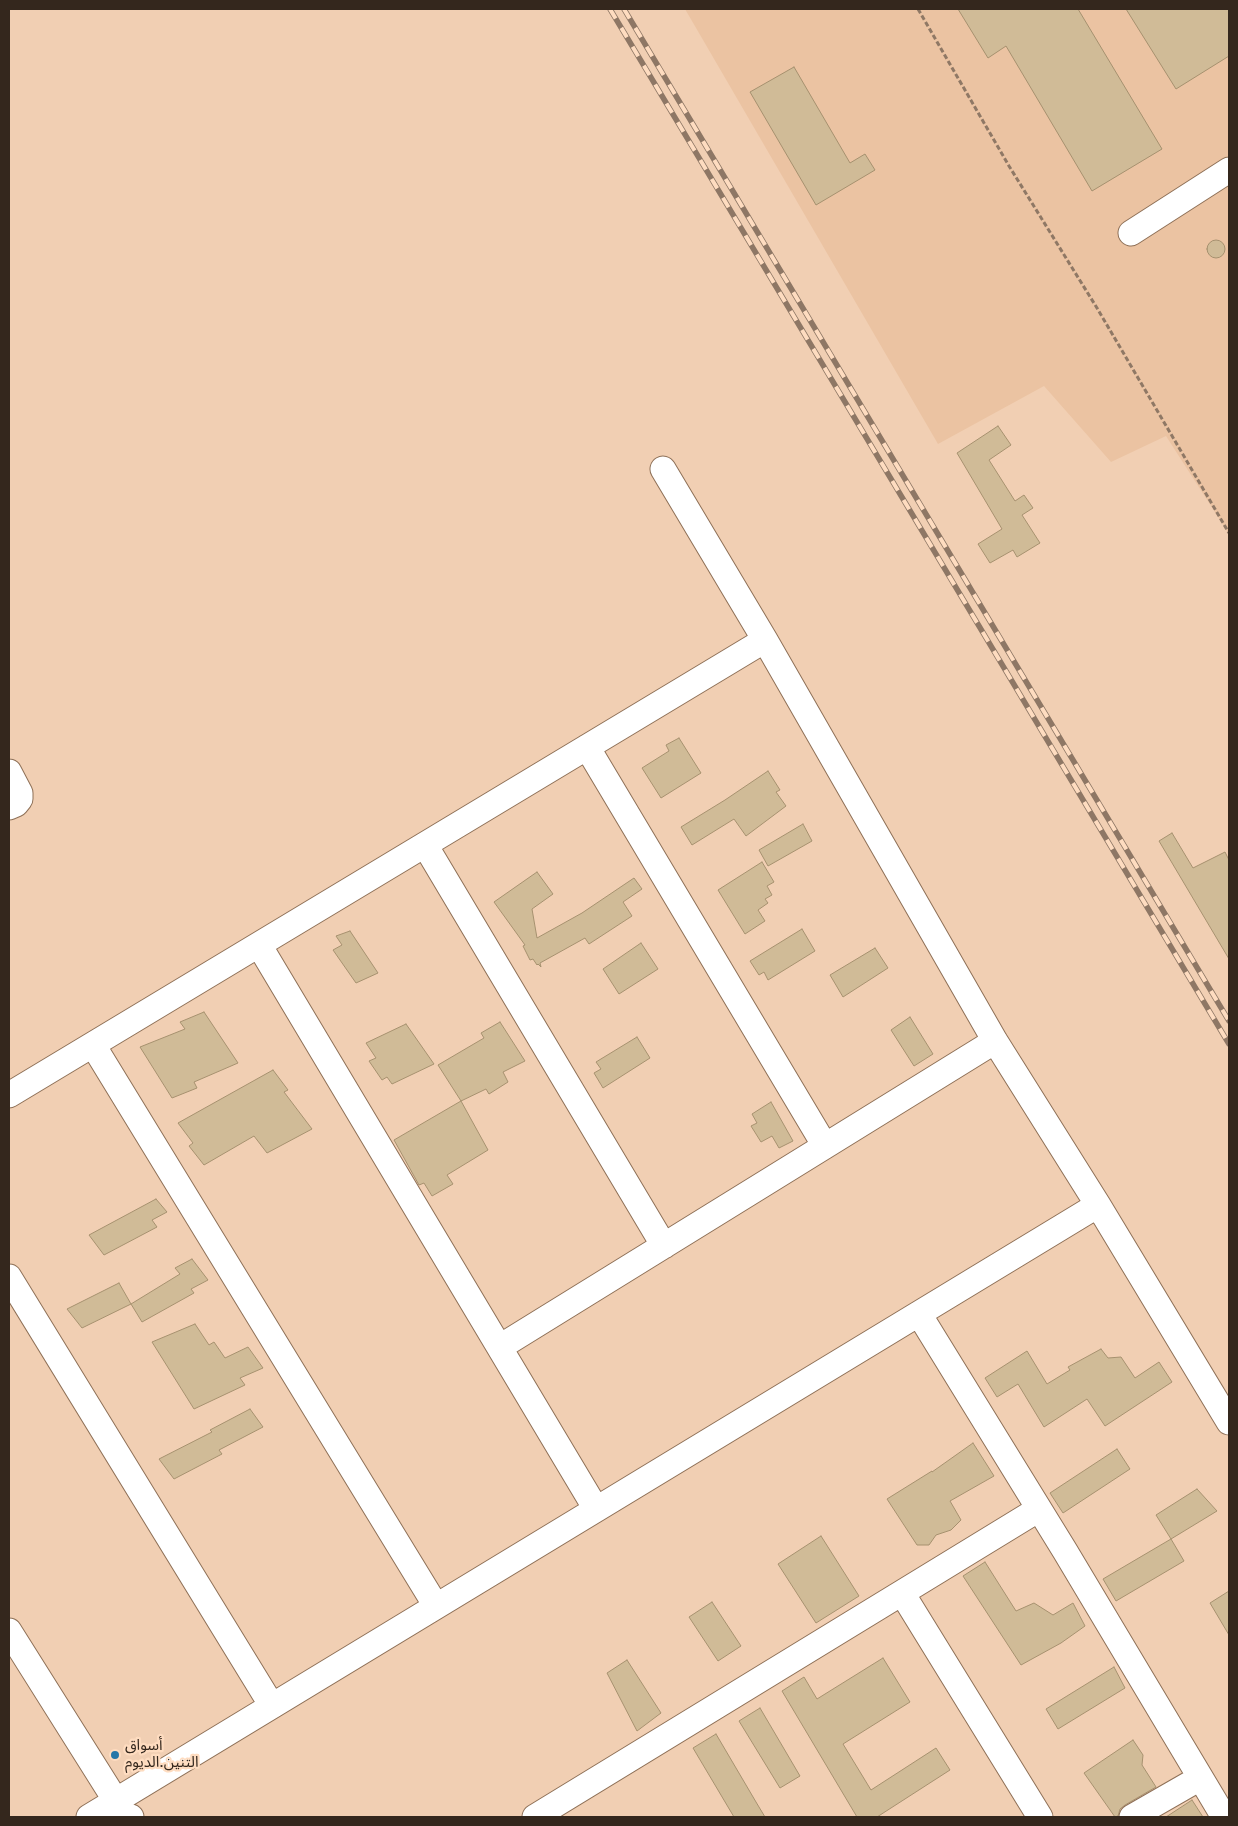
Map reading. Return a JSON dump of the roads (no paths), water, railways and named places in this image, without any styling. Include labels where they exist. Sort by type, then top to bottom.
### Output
[{"type":"street","points":[[1131,233],[1229,170]]},
{"type":"street","points":[[663,469],[765,640],[995,1041],[1098,1205],[1229,1422]]},
{"type":"street","points":[[9,1095],[765,640]]},
{"type":"street","points":[[587,747],[825,1146]]},
{"type":"street","points":[[9,772],[20,793],[20,799],[16,804],[9,807]]},
{"type":"street","points":[[425,845],[664,1246]]},
{"type":"street","points":[[259,945],[596,1509]]},
{"type":"street","points":[[500,1346],[995,1041]]},
{"type":"street","points":[[93,1045],[436,1606]]},
{"type":"street","points":[[9,1631],[110,1811],[272,1706],[1098,1205]]},
{"type":"street","points":[[9,1277],[272,1706]]},
{"type":"street","points":[[919,1314],[1039,1508],[1224,1817]]},
{"type":"street","points":[[535,1817],[1039,1508]]},
{"type":"street","points":[[902,1592],[1040,1817]]},
{"type":"street","points":[[1132,1817],[1200,1778]]},
{"type":"railway","points":[[610,9],[1229,1044]]},
{"type":"railway","points":[[624,9],[1229,1021]]},
{"type":"place","name":"أسواق التنين.الديوم","points":[[115,1755]]}]
